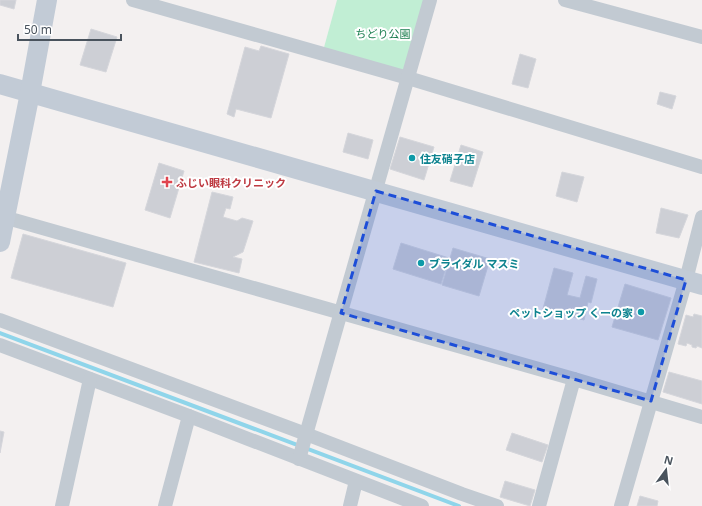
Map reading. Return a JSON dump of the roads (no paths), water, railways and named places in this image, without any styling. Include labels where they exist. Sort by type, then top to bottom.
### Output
[{"type":"street","points":[[0,242],[2,217],[30,93],[47,0]]},
{"type":"street","points":[[133,0],[155,3],[702,167]]},
{"type":"street","points":[[299,459],[430,0]]},
{"type":"street","points":[[565,0],[601,5],[702,37]]},
{"type":"street","points":[[0,84],[694,282]]},
{"type":"street","points":[[2,217],[574,379],[702,417]]},
{"type":"street","points":[[621,506],[651,401],[694,282],[702,217]]},
{"type":"street","points":[[0,320],[497,506]]},
{"type":"street","points":[[0,345],[422,506]]},
{"type":"street","points":[[62,506],[90,379]]},
{"type":"street","points":[[539,506],[574,379]]},
{"type":"street","points":[[165,506],[189,416]]},
{"type":"street","points":[[350,506],[356,481]]},
{"type":"waterway","points":[[0,333],[459,506]]},
{"type":"place","name":"住友硝子店","points":[[412,158]]},
{"type":"place","name":"ふじい眼科クリニック","points":[[167,182]]},
{"type":"place","name":"ブライダル マスミ","points":[[421,263]]},
{"type":"place","name":"ペットショップ くーの家","points":[[641,312]]},
{"type":"park label","name":"ちどり公園","points":[[383,33]]}]
